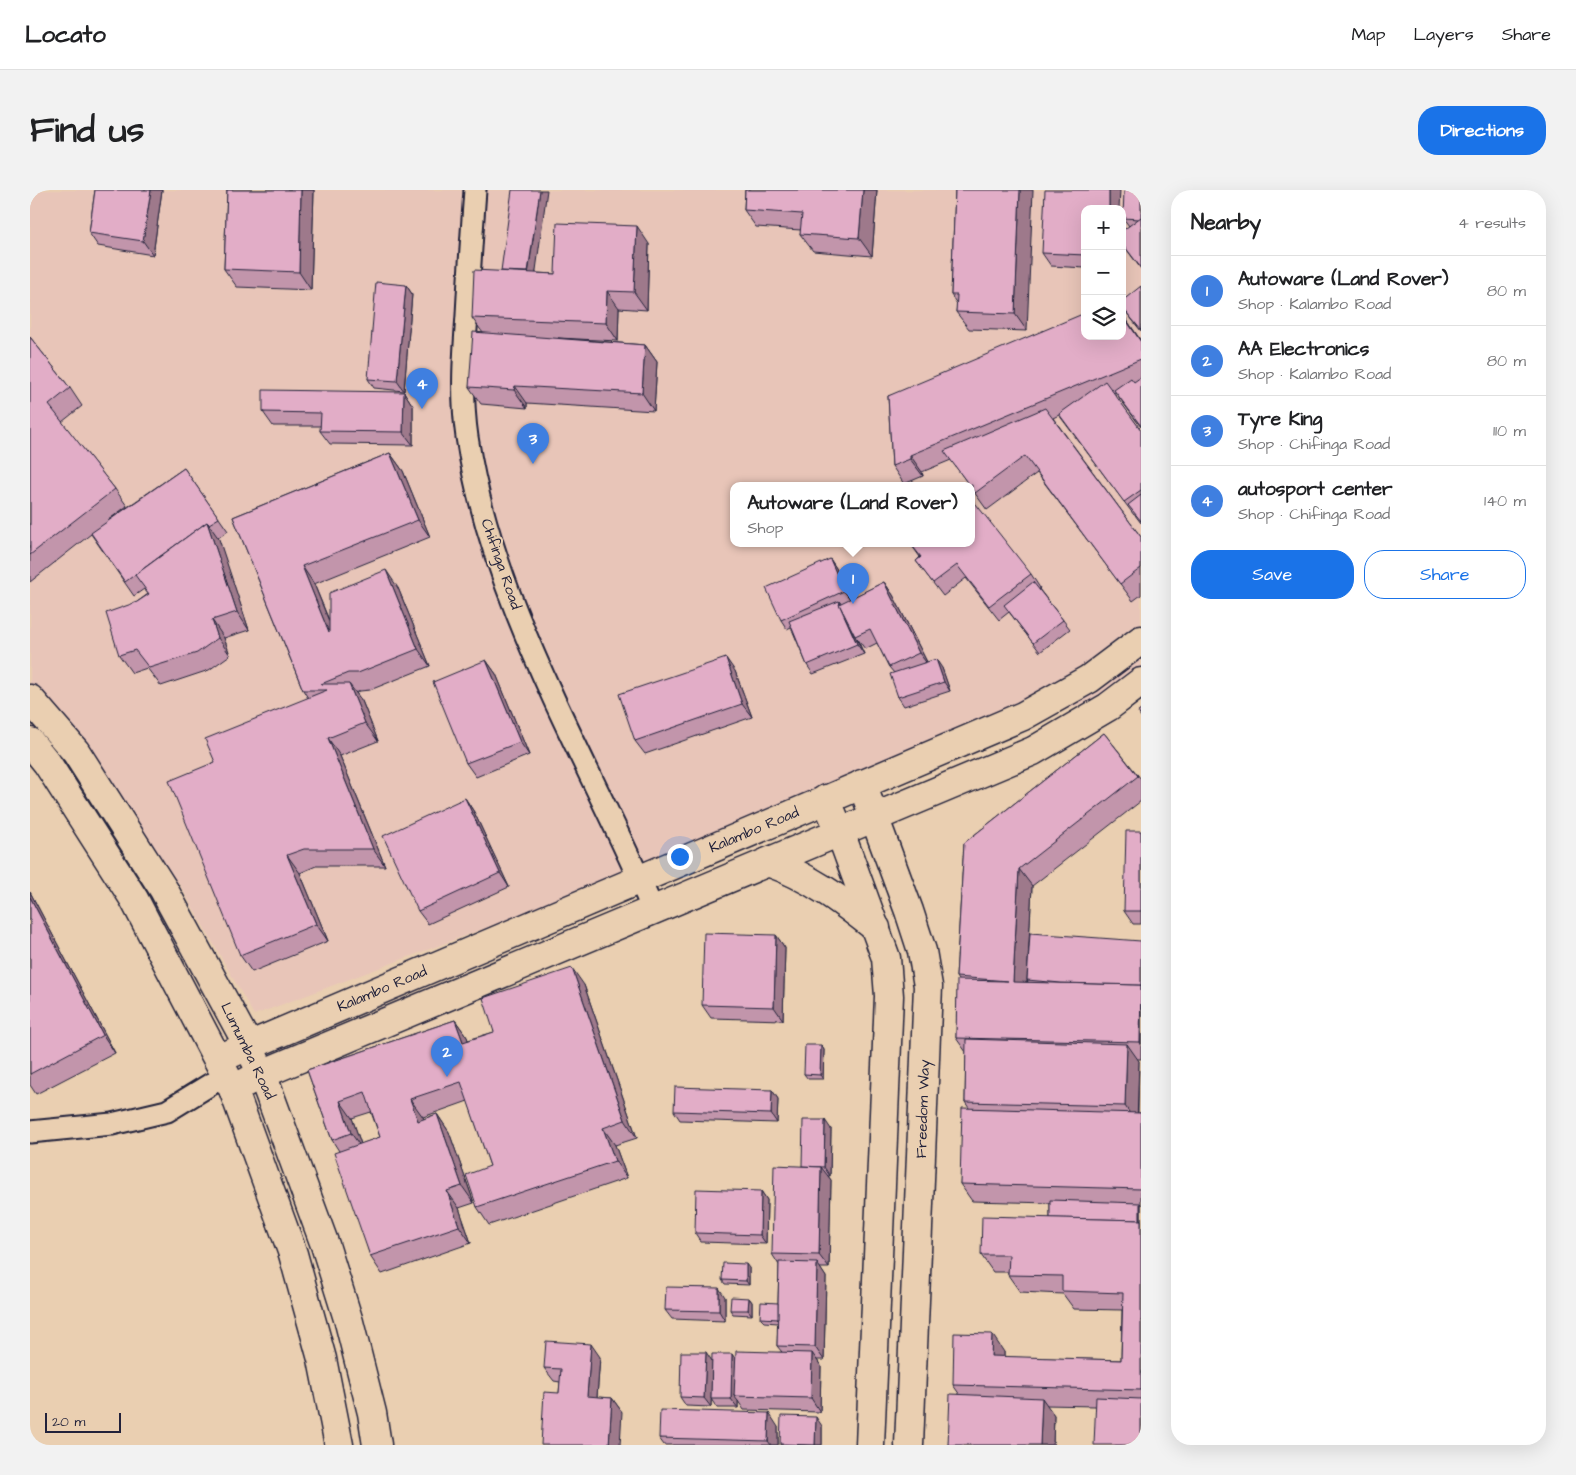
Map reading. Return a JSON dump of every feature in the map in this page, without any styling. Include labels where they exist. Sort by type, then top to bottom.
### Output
[{"type":"main road","name":"Kalambo Road","points":[[221,1077],[248,1045],[1023,716],[1089,678],[1141,640]]},
{"type":"main road","points":[[221,1077],[262,1074],[1033,751],[1108,707],[1141,682]]},
{"type":"main road","name":"Lumumba Road","points":[[30,699],[76,752],[159,882],[262,1074],[331,1264],[349,1322],[372,1413],[377,1445]]},
{"type":"main road","name":"Lumumba Road","points":[[30,742],[47,764],[134,898],[221,1077],[293,1254],[322,1358],[339,1445]]},
{"type":"main road","name":"Freedom Way","points":[[862,784],[876,817],[922,952],[928,986],[909,1445]]},
{"type":"main road","points":[[826,799],[886,958],[889,996],[870,1445]]},
{"type":"main road","points":[[768,862],[794,871],[833,895],[876,928]]},
{"type":"street","name":"Chifinga Road","points":[[475,190],[462,382],[467,436],[486,526],[515,609],[653,910]]},
{"type":"street","points":[[30,1132],[112,1124],[166,1111],[221,1077]]},
{"type":"shaded area","points":[[30,190],[1141,190],[1141,667],[1105,695],[254,1015],[180,885],[79,753],[30,697]]},
{"type":"building","points":[[95,190],[151,190],[143,241],[89,233]]},
{"type":"building","points":[[227,190],[301,190],[299,272],[224,269]]},
{"type":"building","points":[[512,190],[540,190],[528,272],[501,271]]},
{"type":"building","points":[[745,190],[863,190],[859,238],[800,234],[802,214],[744,210]]},
{"type":"building","points":[[955,190],[1020,190],[1015,314],[956,312],[957,295],[951,295]]},
{"type":"building","points":[[1045,190],[1109,190],[1109,205],[1081,205],[1081,255],[1042,253]]},
{"type":"building","points":[[1124,190],[1141,190],[1141,217],[1139,219],[1126,218],[1126,205],[1123,205]]},
{"type":"building","points":[[1141,217],[1141,268],[1126,248],[1126,228]]},
{"type":"building","points":[[557,223],[637,226],[634,292],[607,291],[606,323],[472,318],[474,270],[555,274]]},
{"type":"building","points":[[376,282],[406,285],[397,381],[368,379]]},
{"type":"building","points":[[1141,286],[1141,330],[1126,312],[1126,298]]},
{"type":"building","points":[[1081,315],[1081,340],[1126,340],[1126,320],[1141,342],[1141,359],[910,455],[910,459],[892,466],[888,396]]},
{"type":"building","points":[[473,332],[645,345],[642,393],[515,386],[514,390],[469,387]]},
{"type":"building","points":[[30,337],[70,388],[49,405],[115,489],[30,555]]},
{"type":"building","points":[[1141,377],[1141,426],[1114,390],[1131,378],[1134,382]]},
{"type":"building","points":[[1105,381],[1141,430],[1141,490],[1124,502],[1059,414]]},
{"type":"building","points":[[263,390],[404,392],[403,432],[320,431],[321,413],[263,412]]},
{"type":"building","points":[[1045,408],[1141,537],[1141,568],[1120,584],[1025,456],[975,493],[975,482],[967,482],[944,451]]},
{"type":"building","points":[[390,453],[418,520],[302,566],[329,633],[329,593],[386,570],[418,649],[358,673],[348,673],[321,684],[349,684],[365,723],[328,738],[373,849],[304,849],[287,855],[316,924],[240,955],[169,781],[215,762],[205,739],[327,690],[303,690],[233,517]]},
{"type":"building","points":[[184,468],[219,518],[209,524],[207,522],[125,582],[91,533]]},
{"type":"building","points":[[1141,495],[1141,521],[1128,505]]},
{"type":"building","points":[[975,503],[1031,574],[989,606],[957,565],[933,583],[916,561],[921,557],[913,547],[975,547]]},
{"type":"building","points":[[207,522],[237,612],[212,620],[218,638],[197,653],[149,668],[135,650],[119,655],[106,613],[137,602],[149,594],[135,575]]},
{"type":"building","points":[[830,559],[844,591],[781,620],[766,588]]},
{"type":"building","points":[[884,582],[919,653],[889,667],[870,629],[855,636],[839,604]]},
{"type":"building","points":[[1033,582],[1063,620],[1033,643],[1004,605]]},
{"type":"building","points":[[839,601],[857,644],[807,665],[789,621]]},
{"type":"building","points":[[726,658],[742,704],[635,741],[619,694]]},
{"type":"building","points":[[936,659],[944,682],[898,697],[890,674]]},
{"type":"building","points":[[486,660],[520,742],[466,763],[433,682]]},
{"type":"building","points":[[1104,733],[1138,776],[1019,869],[1013,982],[1141,985],[1140,1042],[956,1038],[957,980],[1008,981],[956,977],[964,843]]},
{"type":"building","points":[[465,798],[500,873],[418,911],[383,836]]},
{"type":"building","points":[[1126,831],[1141,831],[1141,911],[1124,911]]},
{"type":"building","points":[[30,897],[103,1035],[30,1074]]},
{"type":"building","points":[[704,933],[776,935],[774,1007],[702,1005]]},
{"type":"building","points":[[1030,933],[1141,941],[1141,985],[1061,983],[1027,980]]},
{"type":"building","points":[[572,968],[625,1120],[603,1128],[615,1161],[477,1207],[466,1175],[490,1166],[461,1082],[410,1099],[418,1121],[437,1114],[462,1186],[447,1191],[459,1226],[370,1256],[334,1153],[380,1137],[365,1092],[340,1101],[351,1133],[332,1140],[307,1070],[455,1020],[463,1042],[494,1032],[483,998]]},
{"type":"building","points":[[966,1039],[1127,1044],[1125,1106],[965,1102]]},
{"type":"building","points":[[805,1045],[821,1045],[820,1075],[804,1074]]},
{"type":"building","points":[[675,1087],[772,1090],[771,1114],[674,1111]]},
{"type":"building","points":[[962,1108],[1141,1113],[1141,1189],[960,1184]]},
{"type":"building","points":[[803,1120],[825,1120],[824,1167],[802,1166]]},
{"type":"building","points":[[774,1165],[821,1167],[819,1255],[772,1254]]},
{"type":"building","points":[[696,1189],[761,1191],[760,1235],[695,1233]]},
{"type":"building","points":[[1050,1200],[1140,1203],[1140,1220],[1050,1218]]},
{"type":"building","points":[[982,1216],[1141,1220],[1141,1390],[953,1385],[954,1333],[992,1334],[991,1356],[1121,1360],[1123,1293],[1062,1291],[1062,1276],[1008,1275],[1009,1255],[981,1255]]},
{"type":"building","points":[[779,1262],[817,1263],[815,1347],[777,1346]]},
{"type":"building","points":[[723,1263],[746,1264],[746,1281],[722,1280]]},
{"type":"building","points":[[666,1287],[719,1288],[719,1311],[665,1310]]},
{"type":"building","points":[[731,1297],[749,1298],[748,1310],[730,1310]]},
{"type":"building","points":[[761,1302],[778,1303],[778,1319],[760,1318]]},
{"type":"building","points":[[546,1341],[591,1344],[587,1396],[612,1398],[609,1445],[541,1445],[544,1392],[559,1393],[561,1369],[544,1368]]},
{"type":"building","points":[[736,1351],[812,1353],[811,1398],[734,1396]]},
{"type":"building","points":[[681,1352],[706,1352],[704,1398],[680,1397]]},
{"type":"building","points":[[712,1354],[732,1354],[731,1399],[711,1399]]},
{"type":"building","points":[[950,1394],[1042,1398],[1040,1445],[948,1445]]},
{"type":"building","points":[[1096,1397],[1141,1399],[1141,1445],[1094,1445]]},
{"type":"building","points":[[660,1410],[769,1413],[768,1441],[659,1438]]},
{"type":"building","points":[[781,1416],[816,1417],[815,1445],[780,1444]]},
{"type":"place","name":"autosport center","points":[[422,409]]},
{"type":"place","name":"Tyre King","points":[[533,464]]},
{"type":"place","name":"Autoware (Land Rover)","points":[[853,604]]},
{"type":"place","name":"AA Electronics","points":[[447,1077]]}]
